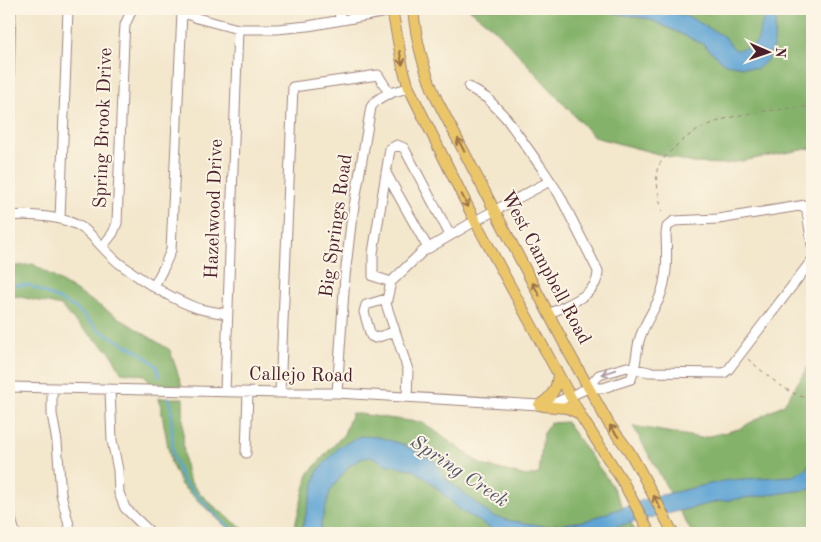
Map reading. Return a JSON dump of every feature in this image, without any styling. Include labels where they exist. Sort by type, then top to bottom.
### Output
[{"type":"main road","name":"West Campbell Road","points":[[413,9],[415,26],[428,79],[437,100],[588,388],[609,424],[629,451],[672,533]]},
{"type":"main road","name":"West Campbell Road","points":[[392,10],[403,68],[409,88],[475,221],[580,414],[623,482],[650,533]]},
{"type":"main road","points":[[541,405],[554,393],[558,374]]},
{"type":"main road","points":[[541,405],[567,408],[580,414]]},
{"type":"street","points":[[9,78],[11,9]]},
{"type":"street","points":[[60,219],[68,9]]},
{"type":"street","name":"Spring Brook Drive","points":[[102,246],[113,234],[117,223],[125,25],[132,9]]},
{"type":"street","points":[[339,9],[340,19]]},
{"type":"street","points":[[154,286],[171,250],[179,11],[238,29],[277,29],[308,26],[404,9]]},
{"type":"street","name":"Hazelwood Drive","points":[[225,391],[238,29]]},
{"type":"street","points":[[280,393],[293,86],[378,75],[390,94]]},
{"type":"street","points":[[469,87],[488,99],[506,118],[550,181],[588,249],[598,271],[598,277],[591,291],[549,314]]},
{"type":"street","name":"Big Springs Road","points":[[337,393],[345,276],[371,107],[379,98],[409,88]]},
{"type":"street","points":[[391,282],[373,276],[373,253],[390,149],[397,145],[404,148],[450,235]]},
{"type":"street","points":[[386,173],[428,248]]},
{"type":"street","points":[[407,396],[408,370],[386,304],[391,282],[428,248],[550,181]]},
{"type":"street","points":[[635,370],[640,341],[645,326],[658,301],[664,282],[667,227],[674,222],[718,219],[809,205],[812,245]]},
{"type":"street","points":[[9,216],[35,216],[60,219],[82,228],[122,265],[154,286],[199,309],[227,314]]},
{"type":"street","name":"Callejo Road","points":[[9,387],[337,393],[541,405],[555,403],[588,388],[599,375],[627,367],[649,372],[724,373],[812,260]]},
{"type":"street","points":[[386,298],[366,305],[364,312],[371,336],[375,338],[394,332]]},
{"type":"street","points":[[52,388],[52,414],[57,442],[61,494],[70,529],[73,533]]},
{"type":"street","points":[[110,390],[110,415],[119,493],[125,508],[151,533]]},
{"type":"street","points":[[246,453],[248,392]]},
{"type":"street","points":[[9,512],[15,533]]},
{"type":"path","points":[[706,9],[724,12],[736,9]]},
{"type":"path","points":[[662,212],[657,177],[658,167],[669,153],[686,137],[713,122],[735,116],[812,106]]},
{"type":"path","points":[[748,359],[798,397],[812,398]]},
{"type":"green space","points":[[469,9],[812,9],[812,148],[726,164],[692,163],[594,137],[496,30]]},
{"type":"green space","points":[[33,264],[170,350],[182,386],[150,383],[145,375],[121,372],[111,353],[73,320],[61,306],[16,296],[9,298],[9,267]]},
{"type":"green space","points":[[812,361],[812,533],[692,533],[633,426],[701,438],[739,429],[784,404]]},
{"type":"green space","points":[[159,398],[183,398],[184,452],[186,472],[189,479],[208,501],[250,533],[233,533],[181,485],[171,463]]},
{"type":"green space","points":[[352,413],[424,423],[482,465],[526,476],[539,474],[543,434],[550,423],[566,422],[611,484],[636,533],[293,533],[308,474],[344,434]]},
{"type":"water","points":[[587,9],[666,9],[670,12],[689,17],[725,37],[733,48],[737,50],[753,46],[757,41],[766,9],[781,9],[777,17],[773,47],[770,55],[757,69],[725,64],[703,44],[649,19]]},
{"type":"water","points":[[360,436],[378,437],[402,444],[435,461],[445,478],[492,516],[545,526],[585,521],[649,498],[728,480],[793,476],[806,469],[812,459],[812,489],[716,502],[589,533],[499,533],[461,511],[428,480],[414,470],[386,464],[373,457],[363,458],[350,465],[330,491],[321,523],[321,533],[301,533],[317,472],[339,447]]},
{"type":"waterway","points":[[9,285],[29,285],[74,307],[99,330],[141,353],[156,365],[160,377]]},
{"type":"waterway","points":[[168,397],[171,403],[173,456],[183,481],[224,523],[237,533]]},
{"type":"water label","name":"Spring Creek","points":[[459,472]]}]
